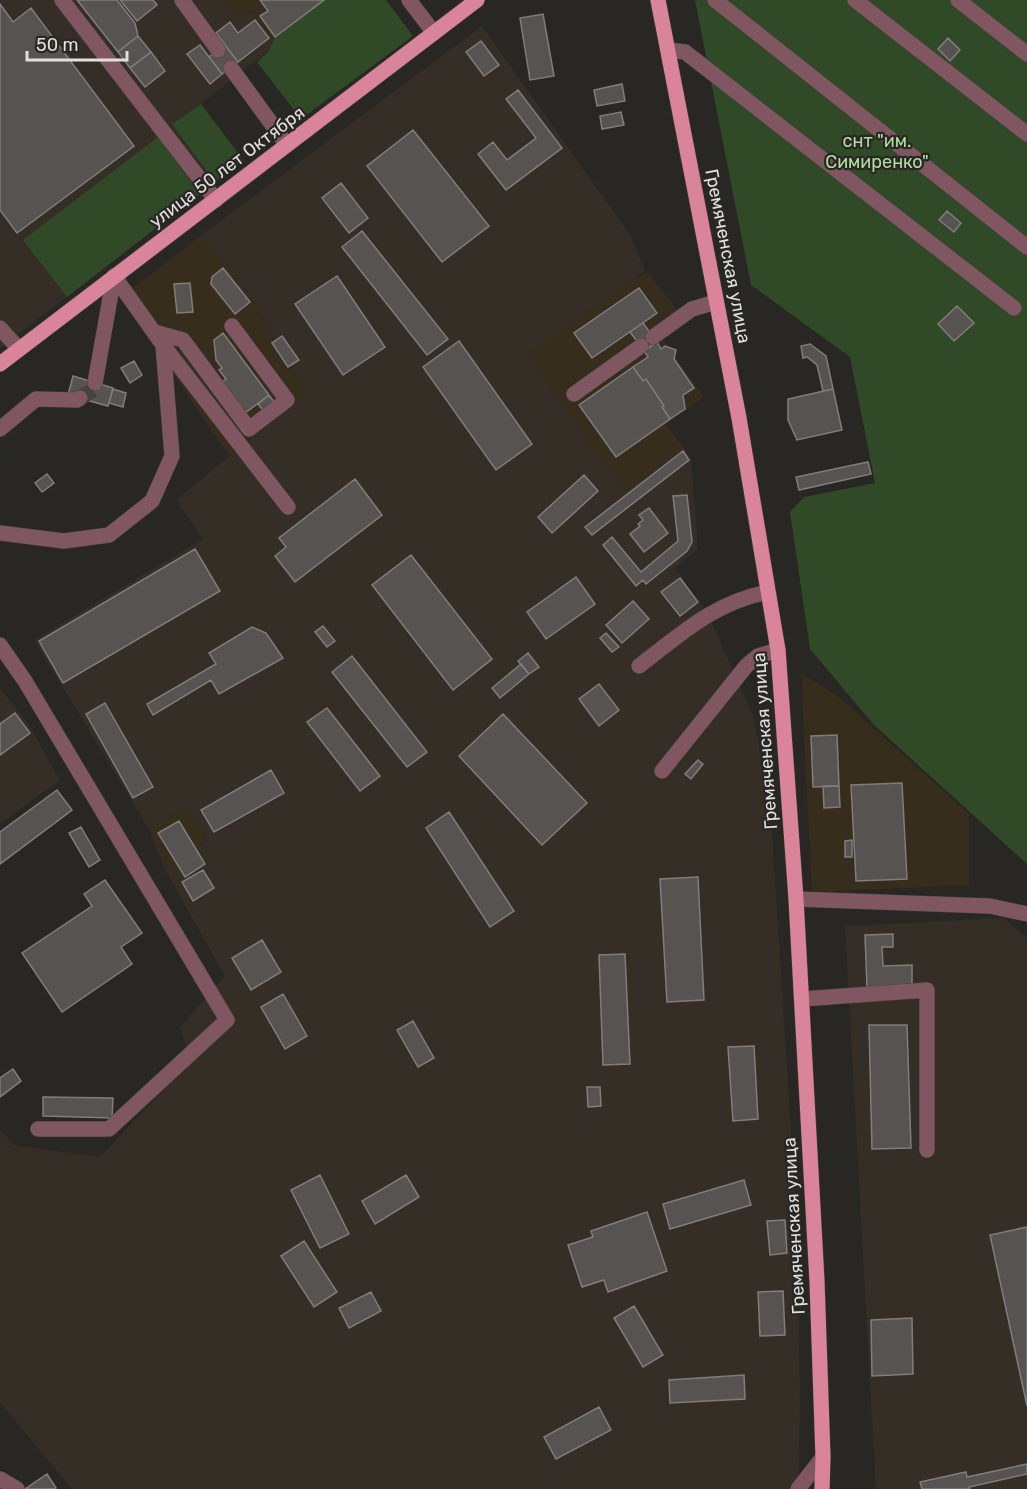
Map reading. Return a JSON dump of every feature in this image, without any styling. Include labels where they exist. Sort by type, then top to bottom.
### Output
[{"type":"main road","name":"улица 50 лет Октября","points":[[0,364],[477,0]]},
{"type":"main road","name":"Гремяченская улица","points":[[658,0],[739,418],[778,650],[796,899],[817,1281],[822,1489]]},
{"type":"lane","points":[[62,0],[216,200]]},
{"type":"lane","points":[[182,0],[218,50]]},
{"type":"lane","points":[[409,0],[434,33]]},
{"type":"lane","points":[[715,0],[1027,247]]},
{"type":"lane","points":[[855,0],[1027,134]]},
{"type":"lane","points":[[958,0],[1027,54]]},
{"type":"lane","points":[[669,50],[685,52],[1014,308]]},
{"type":"lane","points":[[231,68],[287,146]]},
{"type":"lane","points":[[114,276],[163,345],[288,507]]},
{"type":"lane","points":[[95,383],[114,276]]},
{"type":"lane","points":[[574,394],[692,309],[716,302]]},
{"type":"lane","points":[[154,332],[183,340],[249,429],[287,400],[232,326]]},
{"type":"lane","points":[[0,327],[19,350]]},
{"type":"lane","points":[[0,533],[64,540],[109,535],[152,501],[172,456],[163,345]]},
{"type":"lane","points":[[0,429],[36,399],[76,400],[80,398]]},
{"type":"lane","points":[[639,666],[725,604],[768,592]]},
{"type":"lane","points":[[0,645],[26,681],[227,1020],[109,1129],[38,1129]]},
{"type":"lane","points":[[662,771],[747,665],[758,656],[778,650]]},
{"type":"lane","points":[[796,899],[979,906],[1027,914]]},
{"type":"lane","points":[[802,999],[927,990],[927,1150]]},
{"type":"lane","points":[[798,1489],[823,1457]]},
{"type":"lane","points":[[0,1479],[17,1489]]},
{"type":"shaded area","points":[[0,0],[224,0],[238,19],[252,11],[277,44],[201,104],[244,161],[0,348]]},
{"type":"shaded area","points":[[224,0],[335,0],[277,44],[252,11],[238,19]]},
{"type":"shaded area","points":[[482,26],[630,235],[645,271],[527,354],[625,492],[683,447],[691,458],[698,549],[675,568],[707,612],[753,716],[770,803],[797,1225],[800,1405],[798,1489],[72,1489],[0,1402],[0,1130],[14,1145],[100,1157],[191,1061],[180,1027],[225,976],[164,868],[207,841],[188,807],[191,804],[149,829],[34,640],[203,539],[176,500],[306,393],[251,297],[203,234]]},
{"type":"shaded area","points":[[203,234],[251,297],[306,393],[229,456],[121,297]]},
{"type":"shaded area","points":[[647,272],[685,320],[662,338],[704,397],[666,424],[683,447],[625,492],[526,353],[632,277],[637,278]]},
{"type":"shaded area","points":[[801,673],[839,697],[969,814],[969,885],[812,892]]},
{"type":"shaded area","points":[[0,688],[29,725],[60,780],[0,824]]},
{"type":"shaded area","points":[[193,802],[188,807],[207,841],[164,868],[149,829]]},
{"type":"shaded area","points":[[1003,918],[1027,938],[1027,1489],[876,1489],[845,926]]},
{"type":"green space","points":[[324,0],[386,0],[413,36],[301,119],[257,62],[268,52],[275,37]]},
{"type":"green space","name":"снт \"им. Симиренко\"","points":[[695,0],[1027,0],[1027,864],[874,725],[810,649],[790,512],[804,497],[875,483],[850,357],[751,285]]},
{"type":"green space","points":[[201,104],[244,161],[215,182],[172,124]]},
{"type":"green space","points":[[158,137],[200,194],[67,297],[23,240]]},
{"type":"building","points":[[77,0],[117,0],[135,23],[138,36],[118,52]]},
{"type":"building","points":[[120,0],[153,0],[157,5],[137,21]]},
{"type":"building","points":[[260,0],[324,0],[275,37],[260,16],[268,11]]},
{"type":"building","points":[[0,4],[13,22],[31,8],[134,146],[17,233],[0,210]]},
{"type":"building","points":[[543,14],[554,76],[530,80],[520,18]]},
{"type":"building","points":[[255,20],[269,38],[238,62],[216,33],[230,22],[238,33]]},
{"type":"building","points":[[138,36],[151,52],[130,68],[118,52]]},
{"type":"building","points":[[948,38],[960,50],[950,61],[938,49]]},
{"type":"building","points":[[481,41],[499,65],[484,76],[466,52]]},
{"type":"building","points":[[200,45],[222,74],[210,84],[187,54]]},
{"type":"building","points":[[225,45],[238,62],[222,74],[209,57]]},
{"type":"building","points":[[151,52],[165,71],[145,87],[130,68]]},
{"type":"building","points":[[622,84],[625,101],[597,106],[594,90]]},
{"type":"building","points":[[518,90],[562,148],[506,190],[478,154],[493,142],[507,160],[536,138],[506,99]]},
{"type":"building","points":[[621,112],[624,125],[602,129],[600,116]]},
{"type":"building","points":[[413,130],[489,226],[442,262],[367,166]]},
{"type":"building","points":[[341,183],[368,218],[349,233],[322,198]]},
{"type":"building","points":[[947,211],[961,223],[954,232],[939,220]]},
{"type":"building","points":[[362,231],[448,339],[427,355],[342,247]]},
{"type":"building","points":[[223,268],[250,302],[235,314],[211,284],[212,277]]},
{"type":"building","points":[[337,276],[385,347],[343,375],[295,304]]},
{"type":"building","points":[[190,283],[193,312],[177,313],[174,284]]},
{"type":"building","points":[[639,288],[657,313],[592,358],[574,333]]},
{"type":"building","points":[[957,306],[974,323],[954,341],[938,324]]},
{"type":"building","points":[[643,323],[657,342],[644,351],[630,332]]},
{"type":"building","points":[[223,333],[269,395],[244,414],[221,383],[226,379],[219,370],[222,368],[216,360],[214,340]]},
{"type":"building","points":[[282,336],[299,360],[288,367],[272,343]]},
{"type":"building","points":[[459,341],[532,444],[496,470],[423,367]]},
{"type":"building","points":[[657,342],[661,349],[665,346],[676,350],[674,359],[694,388],[683,395],[685,409],[670,419],[646,379],[643,381],[633,367],[648,357],[644,351]]},
{"type":"building","points":[[810,344],[826,356],[833,389],[823,391],[817,365],[807,357],[803,358],[801,346]]},
{"type":"building","points":[[134,361],[142,375],[130,383],[121,368]]},
{"type":"building","points":[[633,367],[643,381],[646,379],[670,419],[616,457],[579,405]]},
{"type":"building","points":[[73,376],[113,388],[108,406],[68,395]]},
{"type":"building","points":[[113,389],[126,393],[123,407],[109,403]]},
{"type":"building","points":[[833,389],[842,430],[797,440],[788,420],[788,399]]},
{"type":"building","points":[[269,395],[274,402],[263,410],[258,404]]},
{"type":"building","points":[[683,451],[689,460],[592,535],[585,527]]},
{"type":"building","points":[[868,462],[871,474],[799,490],[796,477]]},
{"type":"building","points":[[47,474],[54,483],[42,492],[35,483]]},
{"type":"building","points":[[584,475],[598,491],[552,533],[538,517]]},
{"type":"building","points":[[355,479],[382,515],[295,582],[275,556],[286,547],[279,538]]},
{"type":"building","points":[[687,495],[692,542],[687,551],[646,584],[643,580],[636,586],[603,545],[612,537],[641,572],[678,541],[673,496]]},
{"type":"building","points":[[649,508],[668,533],[644,552],[630,534],[640,526],[638,524],[643,520],[639,515]]},
{"type":"building","points":[[195,549],[220,591],[63,683],[39,641]]},
{"type":"building","points":[[411,555],[492,659],[453,690],[372,585]]},
{"type":"building","points":[[576,577],[595,604],[546,639],[527,612]]},
{"type":"building","points":[[680,578],[698,602],[680,616],[661,592]]},
{"type":"building","points":[[633,601],[649,619],[622,643],[606,625]]},
{"type":"building","points":[[323,626],[335,641],[327,647],[315,632]]},
{"type":"building","points":[[252,627],[266,633],[283,658],[219,694],[211,680],[153,715],[147,704],[216,664],[209,653]]},
{"type":"building","points":[[606,633],[619,647],[612,652],[600,638]]},
{"type":"building","points":[[528,653],[539,667],[529,674],[518,661]]},
{"type":"building","points":[[352,656],[427,752],[407,767],[332,672]]},
{"type":"building","points":[[521,664],[529,674],[500,698],[492,688]]},
{"type":"building","points":[[599,684],[619,710],[599,726],[579,699]]},
{"type":"building","points":[[105,703],[153,787],[133,798],[86,714]]},
{"type":"building","points":[[327,708],[380,776],[360,791],[307,722]]},
{"type":"building","points":[[15,713],[30,733],[0,755],[0,724]]},
{"type":"building","points":[[503,714],[587,803],[542,845],[459,756]]},
{"type":"building","points":[[837,735],[839,786],[813,787],[811,736]]},
{"type":"building","points":[[698,760],[703,764],[691,779],[685,774]]},
{"type":"building","points":[[271,770],[284,793],[214,832],[201,810]]},
{"type":"building","points":[[902,783],[907,879],[856,881],[851,785]]},
{"type":"building","points":[[823,786],[839,786],[840,807],[824,808]]},
{"type":"building","points":[[57,790],[72,810],[0,864],[0,832]]},
{"type":"building","points":[[449,812],[514,911],[490,927],[426,828]]},
{"type":"building","points":[[179,821],[205,864],[185,877],[158,833]]},
{"type":"building","points":[[81,827],[100,860],[89,867],[69,833]]},
{"type":"building","points":[[852,840],[852,857],[845,857],[845,841]]},
{"type":"building","points":[[203,870],[214,888],[193,901],[182,882]]},
{"type":"building","points":[[698,877],[704,1000],[667,1002],[660,879]]},
{"type":"building","points":[[105,880],[142,933],[121,947],[132,964],[62,1012],[22,953],[92,906],[84,894]]},
{"type":"building","points":[[893,934],[893,947],[882,947],[883,966],[912,965],[912,985],[867,987],[865,935]]},
{"type":"building","points":[[262,940],[281,972],[251,990],[232,958]]},
{"type":"building","points":[[625,954],[630,1064],[603,1065],[599,955]]},
{"type":"building","points":[[283,994],[307,1036],[285,1049],[261,1007]]},
{"type":"building","points":[[413,1021],[434,1058],[418,1067],[397,1030]]},
{"type":"building","points":[[869,1025],[907,1025],[911,1148],[872,1149]]},
{"type":"building","points":[[754,1046],[758,1119],[733,1121],[728,1047]]},
{"type":"building","points":[[13,1069],[21,1081],[0,1097],[0,1078]]},
{"type":"building","points":[[587,1087],[600,1087],[601,1106],[588,1107]]},
{"type":"building","points":[[43,1097],[113,1098],[112,1118],[43,1116]]},
{"type":"building","points":[[320,1175],[349,1234],[320,1248],[291,1190]]},
{"type":"building","points":[[406,1175],[419,1197],[375,1224],[362,1201]]},
{"type":"building","points":[[744,1180],[751,1205],[670,1229],[663,1204]]},
{"type":"building","points":[[647,1212],[667,1271],[608,1292],[604,1280],[582,1287],[568,1245],[593,1237],[591,1231]]},
{"type":"building","points":[[785,1220],[787,1253],[770,1255],[767,1221]]},
{"type":"building","points":[[1027,1227],[1027,1406],[990,1235]]},
{"type":"building","points":[[304,1241],[337,1292],[314,1307],[281,1256]]},
{"type":"building","points":[[783,1291],[785,1335],[760,1336],[758,1292]]},
{"type":"building","points":[[371,1292],[381,1311],[349,1328],[339,1308]]},
{"type":"building","points":[[634,1306],[663,1355],[643,1367],[614,1318]]},
{"type":"building","points":[[912,1318],[913,1374],[872,1376],[871,1320]]},
{"type":"building","points":[[744,1375],[745,1399],[670,1403],[669,1380]]},
{"type":"building","points":[[599,1407],[611,1430],[556,1459],[544,1437]]},
{"type":"building","points":[[1027,1464],[1027,1474],[969,1487],[970,1489],[922,1489],[920,1482],[966,1472],[967,1477]]},
{"type":"building","points":[[47,1474],[56,1488],[25,1489]]},
{"type":"tunnel","points":[[80,398],[93,390],[95,383]]}]
